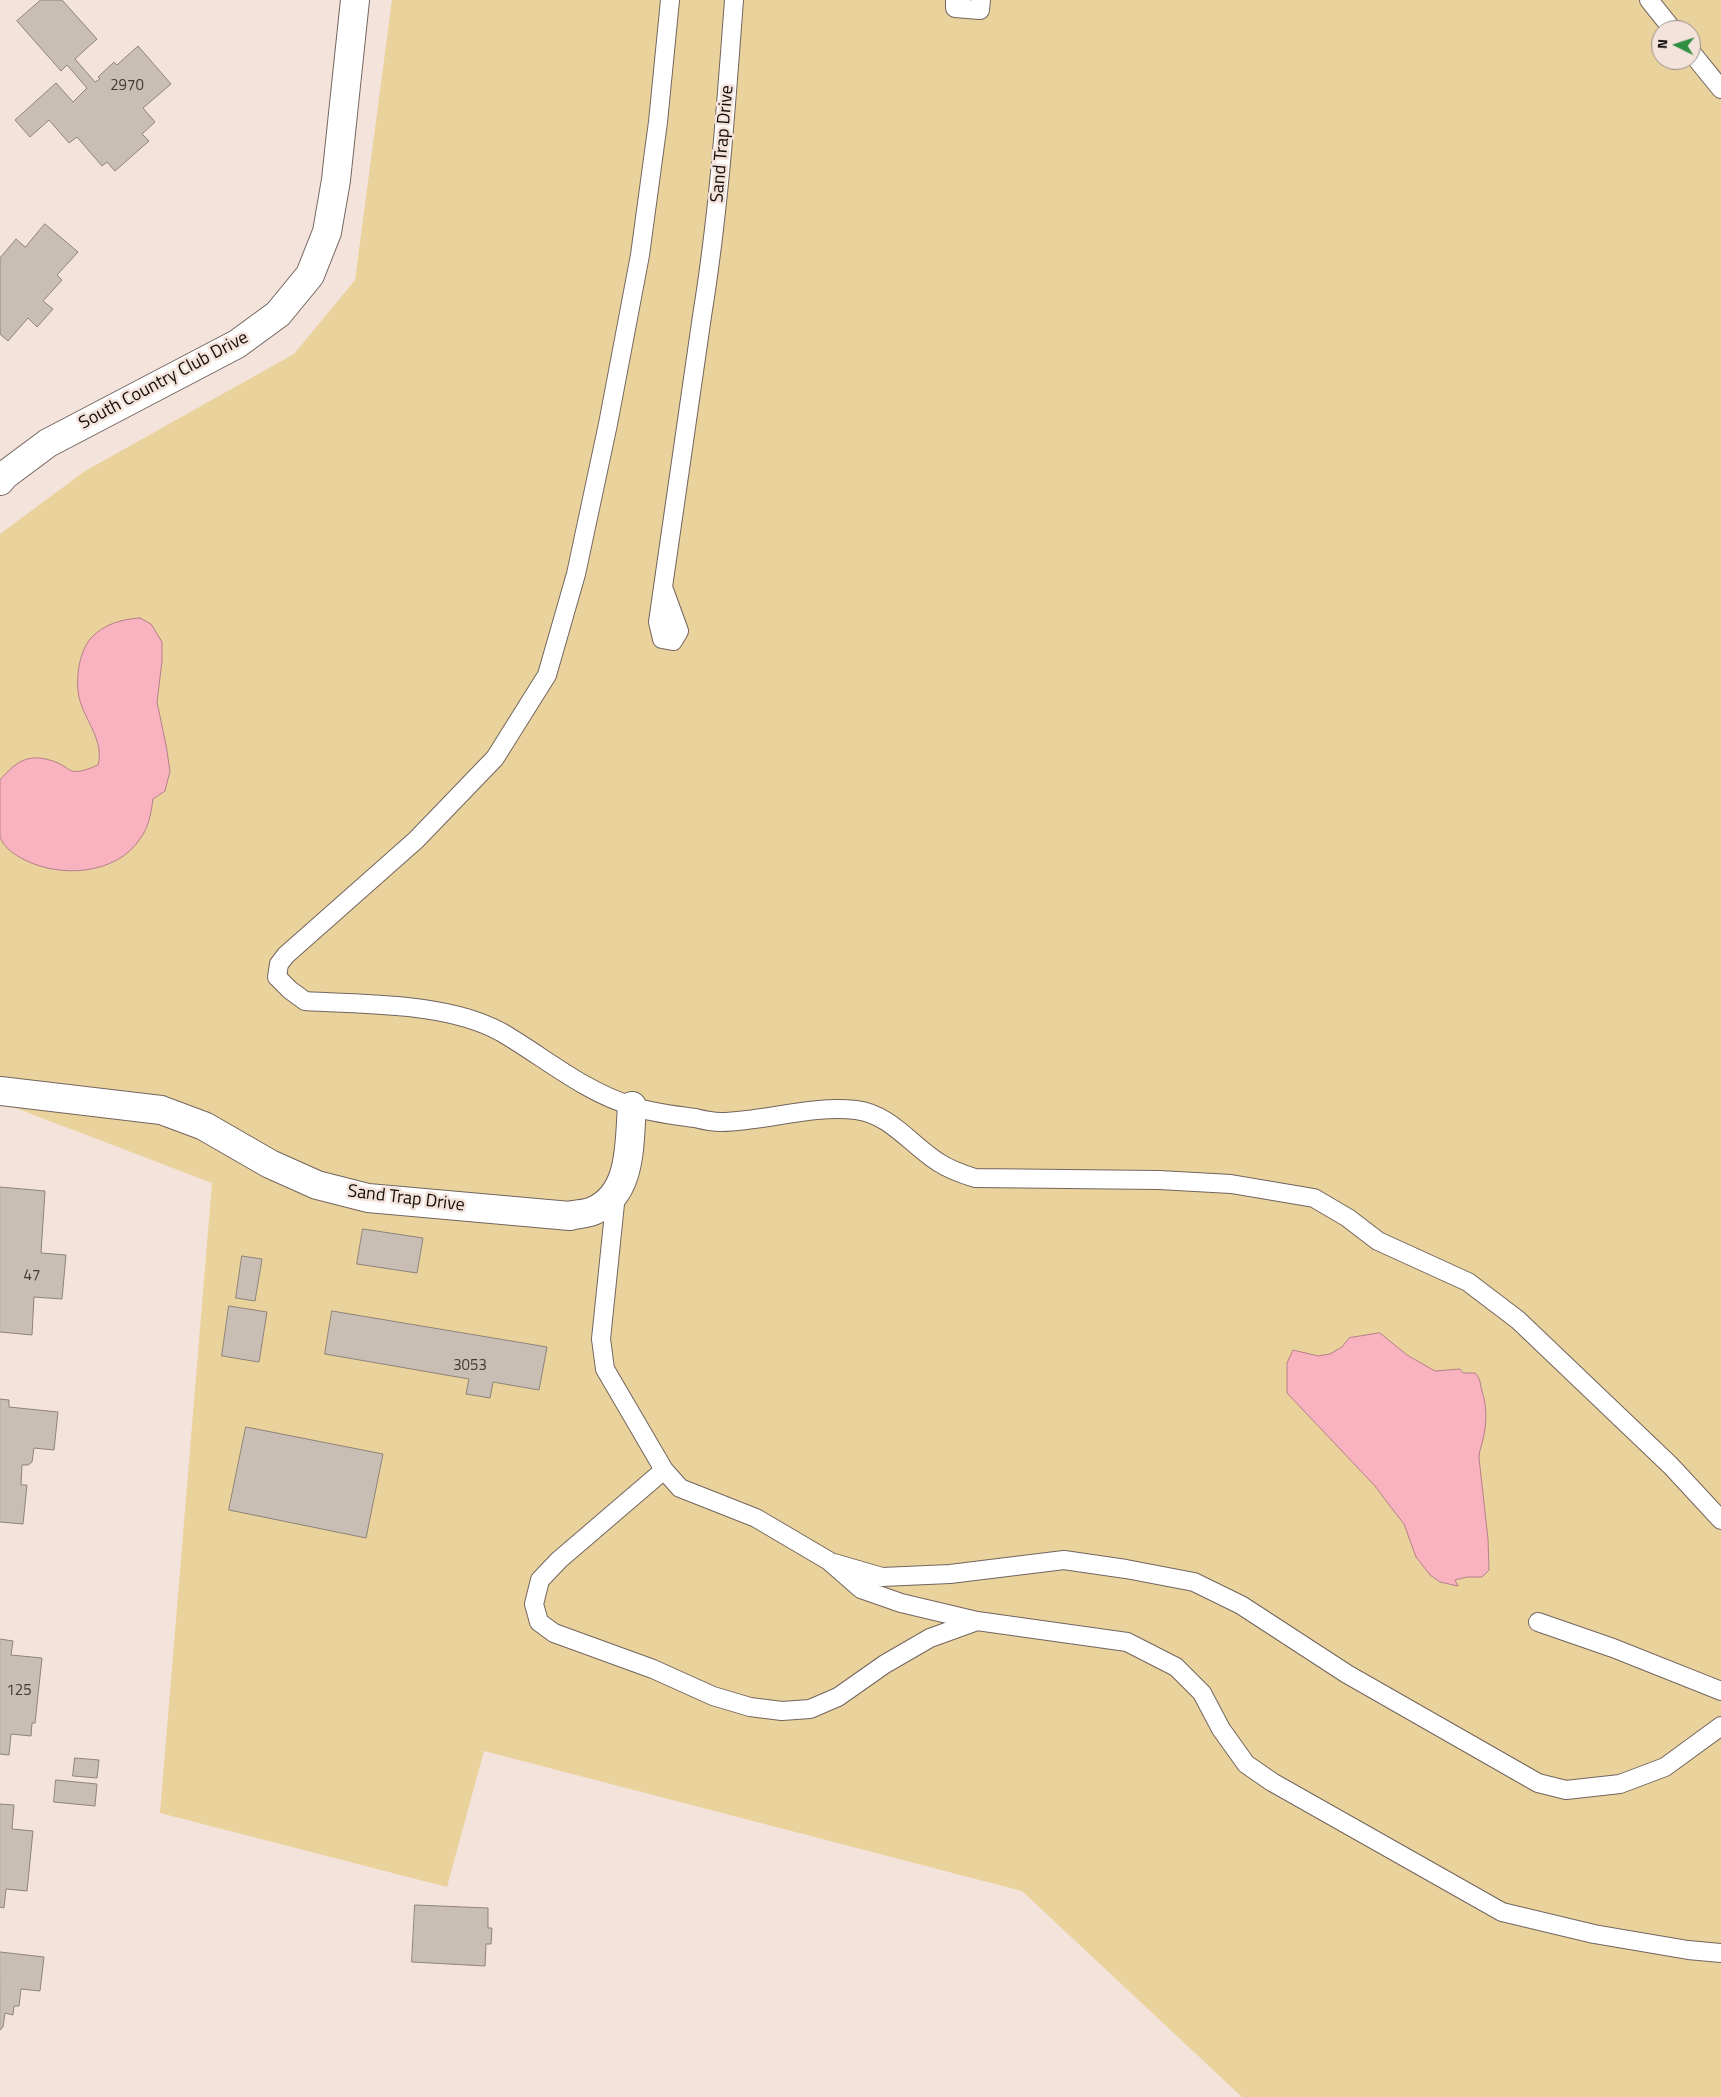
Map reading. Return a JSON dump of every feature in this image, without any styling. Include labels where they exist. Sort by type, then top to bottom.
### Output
[{"type":"street","name":"South Country Club Drive","points":[[0,481],[5,475],[48,443],[237,344],[278,314],[310,275],[327,232],[336,180],[355,0]]},
{"type":"street","name":"Sand Trap Drive","points":[[0,1091],[161,1110],[204,1126],[270,1164],[317,1185],[368,1198],[570,1216],[593,1211],[616,1194]]},
{"type":"street","points":[[616,1194],[626,1169],[632,1106]]},
{"type":"lane","points":[[670,0],[658,122],[640,255],[608,424],[576,574],[547,675],[495,758],[416,840],[286,955],[279,964],[277,977],[290,990],[305,1000],[426,1009],[462,1016],[500,1032],[601,1094],[632,1106],[720,1122],[829,1109],[858,1110],[880,1118],[902,1132],[937,1162],[955,1172],[976,1178],[1231,1184],[1314,1198],[1348,1218],[1378,1241],[1468,1282],[1518,1320],[1671,1466],[1721,1520]]},
{"type":"lane","name":"Sand Trap Drive","points":[[663,587],[719,192],[734,0]]},
{"type":"lane","points":[[955,0],[955,8],[980,10],[981,0]]},
{"type":"lane","points":[[1648,0],[1665,20]]},
{"type":"lane","points":[[1701,64],[1721,88]]},
{"type":"lane","points":[[616,1194],[601,1339],[605,1369],[664,1470],[680,1488]]},
{"type":"lane","points":[[664,1470],[559,1560],[540,1580],[534,1604],[539,1622],[554,1633],[653,1669],[713,1696],[750,1707],[782,1711],[810,1709],[838,1697],[886,1664],[930,1638],[976,1621]]},
{"type":"lane","points":[[640,1490],[663,1482],[756,1518],[829,1561],[861,1589],[902,1603],[976,1621],[1127,1642],[1176,1667],[1202,1692],[1221,1729],[1246,1764],[1272,1782],[1502,1912],[1594,1934],[1688,1950],[1721,1953]]},
{"type":"lane","points":[[829,1561],[882,1577],[950,1574],[1064,1560],[1194,1582],[1241,1605],[1347,1674],[1538,1783],[1566,1790],[1620,1784],[1665,1767],[1721,1726]]},
{"type":"lane","points":[[1538,1622],[1613,1648],[1720,1692]]},
{"type":"shaded area","points":[[392,0],[1721,0],[1721,2097],[1242,2097],[1022,1891],[484,1751],[447,1887],[160,1813],[212,1183],[0,1102],[0,534],[85,471],[294,354],[355,280]]},
{"type":"shaded area","points":[[140,618],[151,624],[162,642],[162,661],[157,702],[170,771],[165,791],[153,799],[148,825],[140,839],[130,851],[117,860],[87,870],[70,871],[39,866],[25,860],[7,848],[0,837],[0,780],[19,762],[33,758],[40,758],[60,764],[72,771],[85,770],[98,765],[99,749],[97,741],[79,696],[78,669],[80,660],[87,644],[96,633],[120,621]]},
{"type":"shaded area","points":[[1380,1333],[1407,1355],[1435,1371],[1460,1369],[1463,1373],[1475,1373],[1480,1382],[1485,1403],[1486,1421],[1479,1458],[1488,1539],[1489,1570],[1482,1577],[1467,1577],[1455,1580],[1458,1586],[1440,1582],[1430,1575],[1416,1557],[1404,1524],[1375,1486],[1287,1393],[1287,1363],[1293,1350],[1318,1356],[1330,1354],[1342,1347],[1349,1338]]},
{"type":"building","points":[[41,0],[62,0],[97,39],[75,59],[95,82],[100,79],[98,77],[114,62],[117,65],[138,46],[171,84],[143,108],[155,122],[142,134],[149,141],[115,171],[107,162],[102,166],[77,137],[69,143],[49,120],[30,137],[15,120],[56,83],[73,102],[87,88],[67,65],[61,71],[17,21]]},
{"type":"building","points":[[45,224],[78,252],[57,275],[62,280],[43,301],[53,309],[37,327],[28,318],[8,341],[0,334],[0,258],[16,239],[25,247]]},
{"type":"building","points":[[0,1187],[45,1191],[41,1253],[66,1255],[62,1299],[34,1297],[32,1335],[0,1332]]},
{"type":"building","points":[[363,1229],[423,1238],[417,1273],[357,1264]]},
{"type":"building","points":[[242,1256],[262,1259],[255,1301],[236,1298]]},
{"type":"building","points":[[229,1306],[267,1312],[259,1362],[222,1356]]},
{"type":"building","points":[[332,1311],[547,1347],[539,1390],[493,1382],[490,1398],[466,1394],[469,1379],[325,1354]]},
{"type":"building","points":[[0,1399],[9,1400],[9,1407],[58,1412],[54,1450],[34,1448],[32,1462],[28,1465],[22,1465],[21,1485],[27,1485],[23,1524],[0,1522]]},
{"type":"building","points":[[246,1427],[383,1454],[366,1538],[229,1510]]},
{"type":"building","points":[[0,1639],[13,1641],[11,1655],[42,1658],[35,1723],[32,1723],[31,1736],[11,1734],[9,1755],[0,1754]]},
{"type":"building","points":[[75,1758],[99,1760],[97,1778],[73,1776]]},
{"type":"building","points":[[56,1780],[97,1784],[95,1806],[54,1802]]},
{"type":"building","points":[[0,1804],[14,1805],[12,1829],[33,1831],[27,1891],[6,1889],[4,1908],[0,1907]]},
{"type":"building","points":[[415,1905],[488,1908],[488,1928],[492,1928],[491,1944],[486,1944],[485,1966],[412,1962]]},
{"type":"building","points":[[0,1952],[44,1957],[40,1991],[21,1989],[19,2006],[14,2006],[13,2015],[5,2013],[3,2027],[0,2030]]}]
